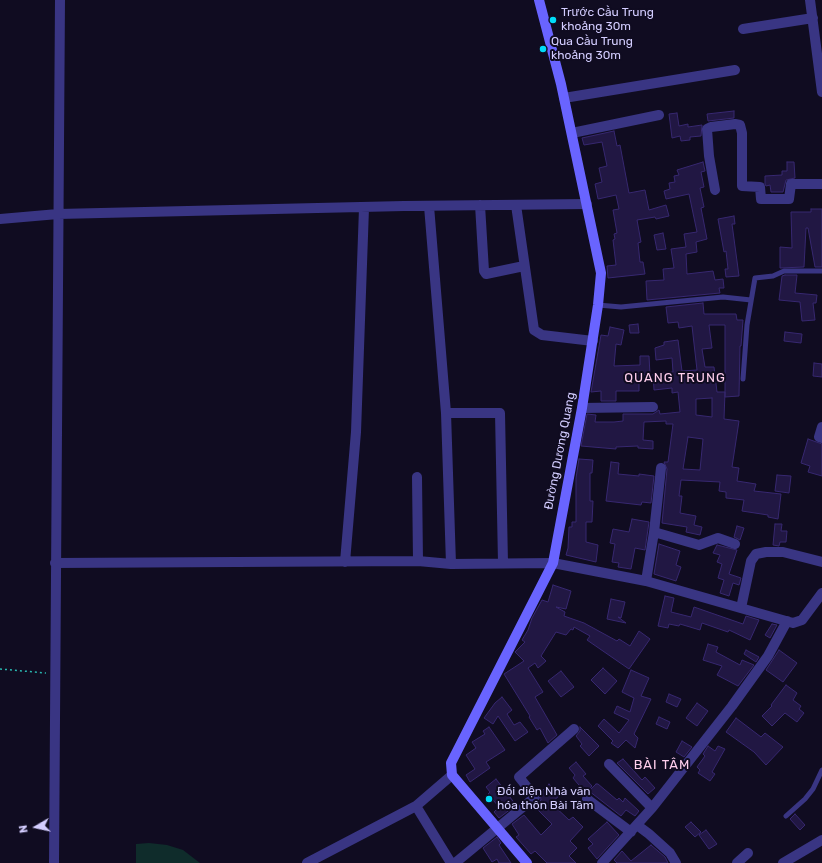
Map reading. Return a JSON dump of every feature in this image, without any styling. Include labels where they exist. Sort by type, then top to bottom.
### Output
[{"type":"street","points":[[54,863],[60,0]]},
{"type":"street","name":"Đường Dương Quang","points":[[452,775],[451,763],[553,562],[582,408],[598,305],[601,273],[572,133],[539,0]]},
{"type":"street","points":[[810,0],[819,41],[822,92]]},
{"type":"street","points":[[743,29],[813,18]]},
{"type":"street","points":[[564,98],[735,70]]},
{"type":"street","points":[[572,133],[659,115]]},
{"type":"street","points":[[715,190],[709,156],[707,129],[715,126],[735,124],[740,125],[741,128],[742,186],[760,186],[761,199],[789,200],[791,184],[822,184]]},
{"type":"street","points":[[0,219],[58,214],[587,204]]},
{"type":"street","points":[[516,205],[535,332],[551,336],[592,341]]},
{"type":"street","points":[[429,206],[446,413],[451,564]]},
{"type":"street","points":[[480,206],[484,271],[486,274],[524,266]]},
{"type":"street","points":[[345,562],[356,432],[364,208]]},
{"type":"street","points":[[582,408],[653,407]]},
{"type":"street","points":[[446,413],[500,413],[503,563]]},
{"type":"street","points":[[822,427],[819,437],[822,438]]},
{"type":"street","points":[[646,581],[654,532],[661,468]]},
{"type":"street","points":[[417,477],[418,561]]},
{"type":"street","points":[[654,532],[698,545],[718,538],[735,544]]},
{"type":"street","points":[[741,608],[751,561],[756,554],[766,552],[783,552],[822,562]]},
{"type":"street","points":[[55,563],[418,561],[451,564],[553,562],[646,581],[793,623],[802,620],[822,593]]},
{"type":"street","points":[[602,863],[652,808],[732,706],[768,656],[787,621]]},
{"type":"street","points":[[455,863],[535,797],[519,777],[574,729]]},
{"type":"street","points":[[609,764],[652,808]]},
{"type":"street","points":[[307,863],[416,806],[452,775],[527,863]]},
{"type":"street","points":[[587,799],[634,829],[650,834],[670,853],[676,863]]},
{"type":"street","points":[[416,806],[451,863]]},
{"type":"street","points":[[783,863],[822,840]]},
{"type":"street","points":[[737,863],[748,853]]},
{"type":"lane","points":[[744,379],[747,325],[755,278],[773,276],[784,271],[822,271]]},
{"type":"lane","points":[[598,305],[621,307],[723,297],[751,300]]},
{"type":"lane","points":[[786,816],[805,799],[813,789],[822,770]]},
{"type":"path","points":[[0,669],[55,674]]},
{"type":"green space","points":[[149,843],[167,845],[183,850],[200,863],[136,863],[136,844]]},
{"type":"building","points":[[734,111],[734,118],[708,121],[707,114]]},
{"type":"building","points":[[677,113],[679,126],[688,124],[688,127],[702,125],[701,136],[690,137],[690,140],[681,141],[680,136],[672,138],[669,114]]},
{"type":"building","points":[[614,131],[617,146],[620,145],[629,193],[645,190],[649,210],[666,205],[669,216],[656,219],[655,217],[637,220],[641,242],[638,243],[640,262],[643,262],[645,274],[608,278],[607,266],[616,265],[613,240],[615,239],[614,234],[617,233],[613,210],[619,209],[616,195],[598,199],[595,184],[602,182],[599,168],[607,166],[602,142],[584,145],[582,138]]},
{"type":"building","points":[[703,162],[705,171],[701,172],[704,187],[700,188],[704,207],[701,208],[707,239],[696,242],[697,252],[686,254],[687,274],[713,271],[715,280],[723,279],[724,288],[719,288],[720,293],[647,300],[646,281],[664,280],[663,269],[674,268],[671,249],[686,247],[684,234],[697,232],[689,194],[666,199],[664,191],[670,189],[669,183],[675,182],[674,176],[679,175],[677,170]]},
{"type":"building","points":[[787,162],[794,162],[795,178],[786,180],[783,192],[771,192],[770,185],[766,186],[765,184],[765,176],[782,175],[782,171],[787,171]]},
{"type":"building","points":[[811,209],[822,209],[822,267],[815,267],[808,228],[806,228],[804,267],[780,268],[780,247],[792,248],[791,212],[811,212]]},
{"type":"building","points":[[734,216],[735,224],[732,224],[739,276],[726,277],[725,269],[728,269],[726,251],[724,252],[718,219]]},
{"type":"building","points":[[663,233],[666,249],[657,250],[654,235]]},
{"type":"building","points":[[797,275],[795,293],[817,295],[816,303],[813,303],[815,320],[802,321],[800,302],[779,300],[782,276]]},
{"type":"building","points":[[703,303],[704,314],[736,314],[737,320],[743,320],[740,346],[739,396],[725,397],[725,392],[724,419],[739,421],[732,467],[739,468],[737,481],[756,484],[754,491],[781,494],[778,519],[768,517],[768,515],[742,511],[744,500],[726,498],[726,492],[719,491],[720,482],[681,480],[679,496],[682,496],[680,513],[696,516],[694,525],[702,527],[700,535],[686,532],[687,527],[662,523],[667,469],[664,462],[668,462],[673,424],[666,424],[666,421],[644,422],[643,440],[653,441],[653,449],[638,448],[638,446],[616,447],[616,449],[581,446],[587,414],[596,415],[595,422],[614,422],[623,421],[623,414],[653,414],[659,410],[660,414],[680,412],[678,392],[672,393],[672,388],[654,390],[653,374],[673,372],[672,358],[656,360],[655,348],[664,345],[664,342],[678,340],[682,371],[697,370],[692,326],[679,328],[678,322],[668,323],[666,307]],"holes":[[[709,325],[725,325],[725,392],[717,392],[714,367],[705,367],[702,349],[712,348]],[[712,398],[712,417],[696,415],[696,399]],[[688,437],[703,439],[700,470],[683,469]]]},
{"type":"building","points":[[638,324],[639,333],[630,333],[629,325]]},
{"type":"building","points":[[610,327],[624,330],[621,345],[616,344],[614,366],[640,365],[640,356],[649,356],[650,375],[639,375],[639,391],[616,391],[616,401],[601,401],[601,391],[591,392],[601,335],[608,336]]},
{"type":"building","points":[[785,332],[802,334],[801,343],[784,341]]},
{"type":"building","points":[[814,363],[822,364],[822,377],[813,376]]},
{"type":"building","points":[[808,439],[822,444],[822,476],[808,472],[810,466],[801,463]]},
{"type":"building","points":[[579,459],[593,460],[592,473],[590,473],[590,501],[593,501],[592,522],[586,522],[586,542],[598,545],[596,562],[566,555],[568,548],[569,527],[572,527],[572,522],[576,522],[576,478]]},
{"type":"building","points":[[611,462],[619,463],[618,474],[654,476],[651,503],[642,502],[641,505],[606,501]]},
{"type":"building","points":[[777,475],[791,476],[789,493],[775,491]]},
{"type":"building","points":[[632,519],[649,522],[645,550],[635,548],[631,569],[618,567],[619,563],[612,562],[615,544],[610,543],[613,529],[629,532]]},
{"type":"building","points":[[775,524],[782,524],[781,531],[787,531],[786,542],[780,542],[779,546],[773,545]]},
{"type":"building","points":[[737,526],[744,528],[740,540],[734,537]]},
{"type":"building","points":[[659,544],[680,551],[676,565],[681,567],[676,581],[654,574]]},
{"type":"building","points":[[717,545],[737,550],[729,574],[741,578],[739,585],[733,583],[729,596],[720,593],[724,580],[718,578],[722,564],[717,562],[720,555],[713,553]]},
{"type":"building","points":[[553,585],[571,591],[566,609],[556,607],[565,612],[564,616],[584,623],[617,641],[619,639],[630,646],[639,631],[650,639],[629,669],[587,640],[590,636],[574,627],[573,630],[571,629],[566,635],[556,632],[541,656],[546,661],[538,668],[535,663],[528,668],[543,692],[535,697],[557,735],[548,743],[540,728],[537,730],[504,674],[524,661],[515,652],[525,642],[522,640],[542,600],[548,602]]},
{"type":"building","points":[[665,596],[674,598],[671,612],[691,617],[694,607],[743,624],[746,616],[759,620],[750,640],[729,630],[728,632],[702,623],[700,630],[680,624],[679,626],[669,624],[668,628],[658,626]]},
{"type":"building","points":[[611,599],[625,602],[621,618],[618,617],[626,623],[607,619]]},
{"type":"building","points":[[772,624],[777,625],[770,638],[765,635]]},
{"type":"building","points":[[708,644],[718,647],[716,652],[740,665],[742,660],[754,665],[738,686],[717,675],[722,666],[703,660]]},
{"type":"building","points":[[746,650],[759,657],[756,662],[744,654]]},
{"type":"building","points":[[779,650],[797,663],[783,682],[766,670]]},
{"type":"building","points":[[603,668],[617,681],[605,694],[591,680]]},
{"type":"building","points":[[631,670],[649,678],[641,696],[651,699],[634,734],[638,738],[635,748],[626,740],[618,748],[611,743],[613,741],[598,726],[604,719],[619,733],[629,720],[614,713],[617,706],[630,712],[634,698],[622,692]]},
{"type":"building","points":[[561,671],[574,687],[561,697],[548,681]]},
{"type":"building","points":[[786,685],[797,693],[793,700],[801,706],[799,709],[804,713],[797,722],[785,713],[772,726],[762,716],[772,706],[771,705]]},
{"type":"building","points":[[669,694],[681,699],[677,707],[666,702]]},
{"type":"building","points":[[502,697],[512,710],[507,714],[514,725],[520,722],[528,732],[515,741],[498,716],[493,724],[484,718],[495,703]]},
{"type":"building","points":[[697,703],[708,711],[697,726],[686,718]]},
{"type":"building","points":[[659,717],[670,722],[667,729],[656,724]]},
{"type":"building","points":[[736,718],[761,737],[765,733],[783,747],[766,765],[754,752],[726,732]]},
{"type":"building","points":[[489,727],[505,750],[486,762],[490,768],[470,782],[466,775],[475,769],[466,755],[476,748],[472,742],[485,734],[483,731]]},
{"type":"building","points":[[580,727],[599,746],[589,756],[580,746],[582,744],[576,736],[580,731]]},
{"type":"building","points":[[682,741],[692,747],[684,757],[676,752]]},
{"type":"building","points":[[708,746],[715,751],[718,746],[725,749],[712,772],[715,774],[710,781],[698,773],[700,770],[697,767],[705,756],[703,754]]},
{"type":"building","points":[[623,759],[642,780],[645,777],[655,788],[648,794],[617,763]]},
{"type":"building","points":[[576,762],[586,774],[583,776],[592,786],[587,792],[584,791],[573,778],[575,775],[569,768]]},
{"type":"building","points":[[496,779],[516,805],[499,818],[494,812],[499,807],[488,794],[490,792],[486,787]]},
{"type":"building","points":[[549,784],[560,795],[551,803],[569,820],[573,817],[583,827],[570,841],[577,848],[569,856],[576,863],[547,863],[535,851],[531,854],[516,837],[519,835],[512,824],[524,815],[541,835],[552,824],[534,806],[541,800],[540,793]]},
{"type":"building","points":[[596,784],[598,784],[617,800],[619,798],[623,802],[625,798],[639,811],[635,816],[626,810],[621,816],[589,791]]},
{"type":"building","points":[[795,814],[805,825],[800,830],[790,819]]},
{"type":"building","points":[[607,822],[619,835],[597,859],[588,848],[593,844],[588,839]]},
{"type":"building","points":[[691,822],[701,832],[695,837],[685,827]]},
{"type":"building","points":[[706,830],[717,844],[709,849],[699,835]]},
{"type":"building","points":[[497,837],[501,843],[499,845],[511,863],[499,863],[497,859],[492,862],[483,848]]},
{"type":"building","points":[[651,845],[665,857],[668,863],[617,863],[614,860],[622,851],[631,861]]},
{"type":"place","name":"Trước Cầu Trung khoảng 30m","points":[[553,20]]},
{"type":"place","name":"Qua Cầu Trung khoảng 30m","points":[[543,49]]},
{"type":"place","name":"Đối diện Nhà văn hóa thôn Bài Tâm","points":[[489,799]]},
{"type":"district","name":"QUANG TRUNG","points":[[675,378]]},
{"type":"district","name":"BÀI TÂM","points":[[662,765]]}]
